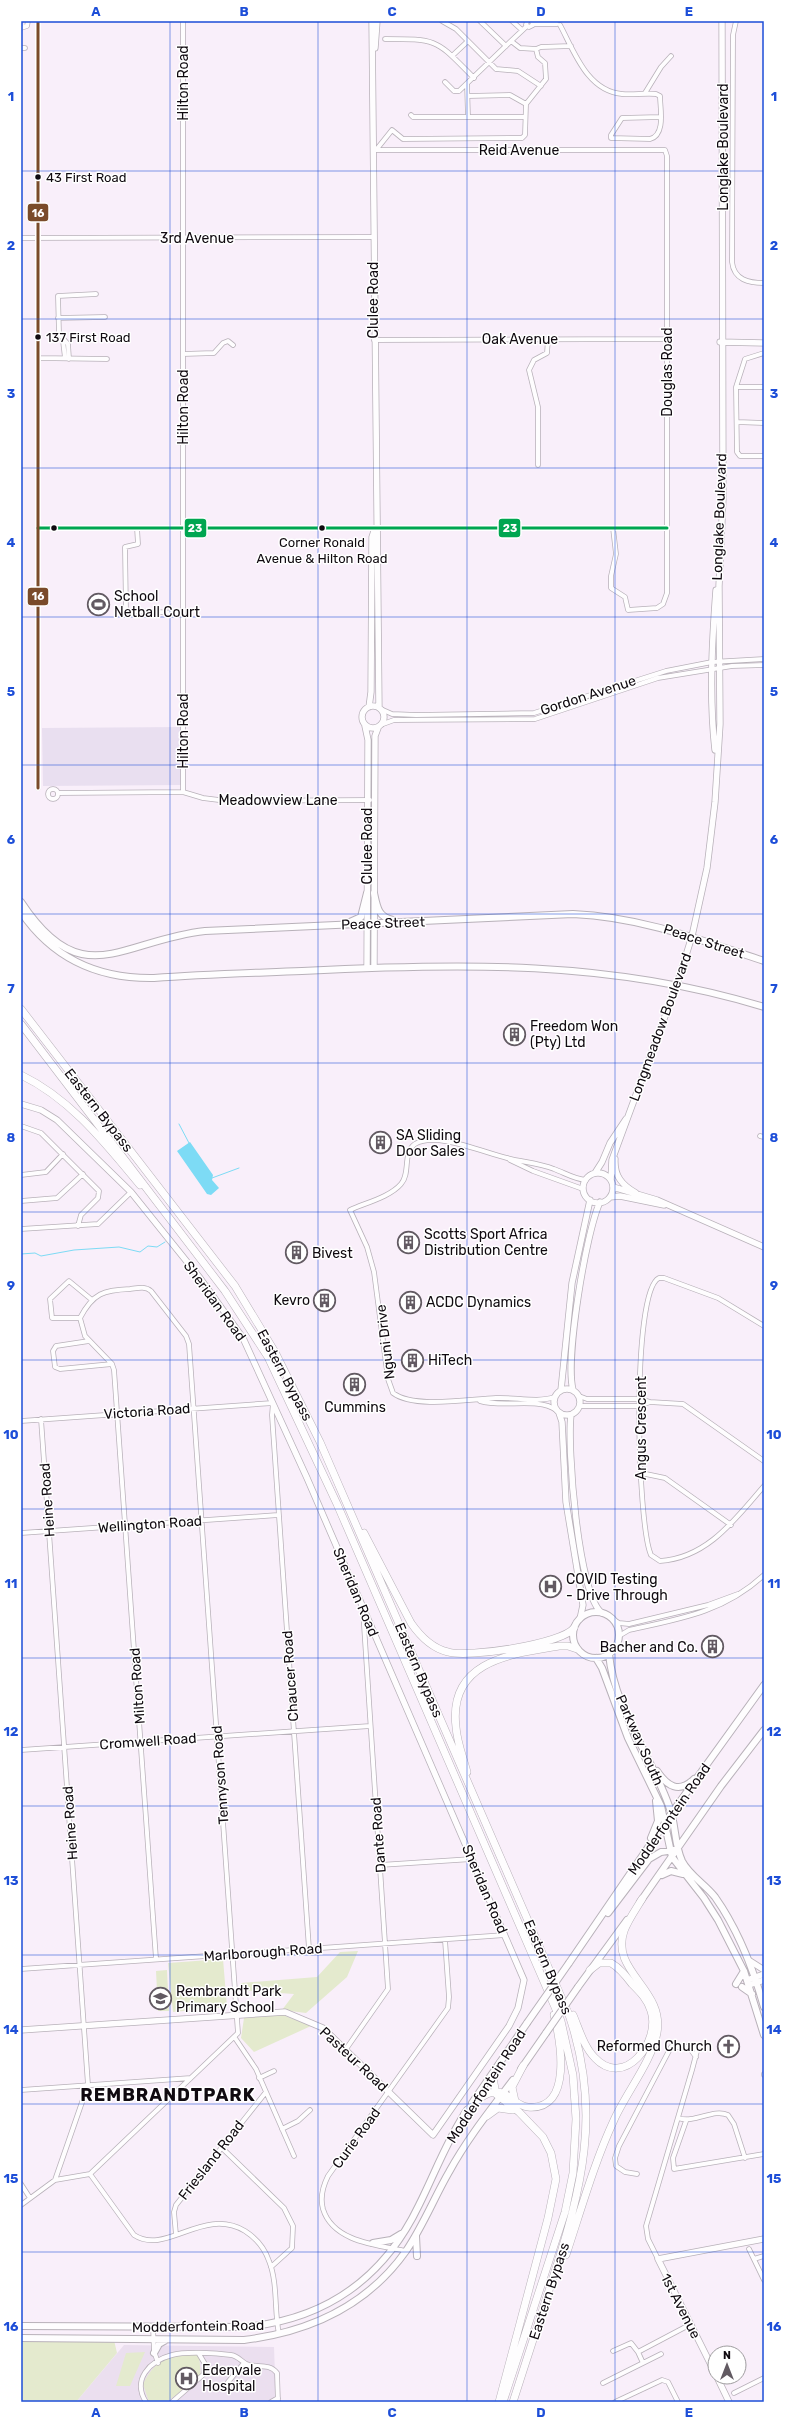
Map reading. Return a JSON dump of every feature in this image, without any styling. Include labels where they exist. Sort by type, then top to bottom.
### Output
[{"type":"highway","name":"Eastern Bypass","points":[[22,1009],[234,1286],[261,1327],[293,1385],[346,1502],[569,2015],[584,2074],[587,2112],[585,2154],[579,2194],[513,2402]]},
{"type":"highway","name":"Eastern Bypass","points":[[21,1024],[165,1210],[256,1338],[284,1387],[561,2021],[573,2074],[575,2152],[565,2212],[504,2402]]},
{"type":"highway","points":[[21,1075],[48,1090],[71,1108],[147,1193],[165,1210]]},
{"type":"highway","points":[[346,1502],[410,1622],[425,1640],[438,1648],[455,1654],[479,1654],[562,1637],[574,1628]]},
{"type":"highway","points":[[475,1799],[456,1726],[456,1709],[464,1683],[483,1666],[496,1659],[559,1646],[568,1646],[577,1649]]},
{"type":"highway","points":[[488,1827],[514,1877],[589,2050],[595,2058],[605,2066],[622,2067],[635,2061],[646,2047],[652,2028],[651,2011],[640,1992],[614,1965],[601,1962],[590,1970]]},
{"type":"highway","points":[[534,2338],[607,2138],[623,2100],[650,2052],[657,2033],[657,2014],[651,1998],[628,1968],[622,1953],[624,1930],[642,1899]]},
{"type":"highway","points":[[501,2096],[528,2107],[546,2102],[558,2086],[561,2071],[561,2048],[558,2033],[535,1960]]},
{"type":"highway","points":[[499,2402],[552,2204],[556,2179],[554,2161],[546,2142],[538,2131],[519,2112],[495,2092],[493,2078],[500,2063]]},
{"type":"highway","points":[[515,2102],[512,2087],[523,2066]]},
{"type":"highway","points":[[466,2113],[482,2097],[495,2092]]},
{"type":"highway","points":[[487,2116],[502,2108],[519,2112]]},
{"type":"main road","points":[[371,893],[381,915],[387,919],[404,922]]},
{"type":"main road","points":[[315,926],[358,919],[364,912],[371,893]]},
{"type":"main road","name":"Peace Street","points":[[21,902],[35,924],[54,942],[76,952],[95,956],[114,954],[195,932],[573,914],[598,916],[648,924],[692,936],[764,961]]},
{"type":"main road","points":[[21,912],[23,917],[44,940],[66,956],[100,972],[121,977],[154,978],[367,967],[456,965],[531,967],[602,974],[677,985],[764,1007]]},
{"type":"main road","points":[[590,1613],[602,1613],[612,1619],[618,1628],[620,1636],[617,1646],[609,1654],[596,1658],[586,1656],[577,1649],[573,1636],[574,1628],[580,1619],[590,1613]]},
{"type":"main road","name":"Parkway South","points":[[609,1654],[618,1688],[636,1734],[672,1814],[679,1849],[685,1866],[713,1895],[731,1922],[750,1961],[764,2007]]},
{"type":"main road","points":[[596,1658],[602,1668],[628,1738],[661,1806],[666,1822],[672,1854],[718,1920],[744,1971],[764,2035]]},
{"type":"main road","name":"Modderfontein Road","points":[[21,2326],[233,2328],[277,2323],[312,2312],[345,2294],[373,2272],[394,2248],[404,2232],[419,2206],[446,2146],[466,2113],[646,1850],[764,1685]]},
{"type":"main road","name":"Modderfontein Road","points":[[21,2338],[244,2340],[279,2334],[317,2322],[348,2306],[385,2277],[406,2251],[449,2172],[487,2116],[590,1970],[658,1878],[672,1854],[679,1849],[721,1786],[764,1730]]},
{"type":"main road","points":[[648,1758],[667,1784],[679,1787],[692,1781],[716,1752]]},
{"type":"main road","points":[[646,1850],[658,1820],[655,1795]]},
{"type":"main road","points":[[570,1962],[649,1859],[661,1852],[672,1854]]},
{"type":"main road","points":[[658,1878],[671,1871],[680,1873],[689,1879]]},
{"type":"main road","points":[[744,1971],[739,1985],[752,1994]]},
{"type":"main road","points":[[373,2243],[391,2240],[404,2232]]},
{"type":"main road","points":[[416,2234],[417,2256]]},
{"type":"main road","points":[[154,2353],[160,2343],[168,2340]]},
{"type":"street","points":[[21,28],[27,26],[28,21]]},
{"type":"street","points":[[38,21],[38,788]]},
{"type":"street","name":"Hilton Road","points":[[183,21],[183,792]]},
{"type":"street","name":"Clulee Road","points":[[372,21],[375,150],[373,237],[375,528]]},
{"type":"street","name":"Clulee Road","points":[[373,72],[377,21]]},
{"type":"street","points":[[443,21],[468,41],[499,70],[518,71],[541,86]]},
{"type":"street","points":[[480,21],[506,46]]},
{"type":"street","points":[[512,21],[522,30]]},
{"type":"street","name":"Longlake Boulevard","points":[[716,760],[712,722],[712,662],[722,499],[722,21]]},
{"type":"street","points":[[736,21],[734,35],[732,262],[736,273],[743,280],[764,283]]},
{"type":"street","points":[[445,82],[456,92],[467,84],[522,30],[527,22],[531,27],[533,22],[559,23],[587,74],[596,83],[617,93],[659,94],[660,116],[660,132],[653,138],[611,138],[611,135],[622,118],[660,116]]},
{"type":"street","points":[[385,39],[430,40],[441,45],[474,78]]},
{"type":"street","points":[[452,56],[468,41]]},
{"type":"street","points":[[511,41],[522,49],[571,46]]},
{"type":"street","points":[[375,150],[392,130],[403,139],[522,138],[524,135],[526,104],[546,79],[546,66],[538,57],[536,49]]},
{"type":"street","points":[[644,93],[661,66],[671,56]]},
{"type":"street","points":[[467,84],[468,118]]},
{"type":"street","points":[[468,96],[510,95],[526,104]]},
{"type":"street","points":[[410,115],[413,117],[468,118],[525,117]]},
{"type":"street","name":"Reid Avenue","points":[[375,150],[665,150]]},
{"type":"street","name":"Douglas Road","points":[[613,528],[616,554],[610,585],[614,591],[625,597],[627,608],[631,610],[657,608],[663,604],[667,594],[667,156],[665,150]]},
{"type":"street","name":"3rd Avenue","points":[[21,238],[373,237]]},
{"type":"street","points":[[67,358],[64,341],[59,334],[57,298],[60,295],[96,294]]},
{"type":"street","points":[[58,318],[105,317]]},
{"type":"street","points":[[538,465],[538,407],[529,370],[534,360],[547,353],[548,339]]},
{"type":"street","name":"Oak Avenue","points":[[374,340],[667,339]]},
{"type":"street","points":[[183,354],[214,353],[223,342],[228,341],[233,345]]},
{"type":"street","points":[[722,344],[764,344]]},
{"type":"street","name":"Longlake Boulevard","points":[[692,936],[709,857],[720,724],[721,664],[719,586],[724,499],[722,344]]},
{"type":"street","points":[[764,352],[745,359],[736,387],[738,454],[764,456]]},
{"type":"street","points":[[38,358],[107,359]]},
{"type":"street","points":[[736,387],[764,387]]},
{"type":"street","points":[[737,422],[764,423]]},
{"type":"street","points":[[38,528],[667,528]]},
{"type":"street","points":[[137,528],[138,544],[125,547],[126,610],[183,613]]},
{"type":"street","points":[[375,528],[378,538],[381,708],[385,717],[380,726],[372,728],[365,726],[362,715],[369,707],[371,697],[372,537],[375,528]]},
{"type":"street","points":[[721,664],[764,658]]},
{"type":"street","name":"Gordon Avenue","points":[[381,708],[392,714],[410,715],[534,713],[653,674],[712,662],[721,664]]},
{"type":"street","points":[[721,664],[764,665]]},
{"type":"street","name":"Gordon Avenue","points":[[380,726],[394,720],[535,719],[569,709],[648,680],[684,672],[712,669],[721,664]]},
{"type":"street","points":[[369,707],[381,708]]},
{"type":"street","name":"Clulee Road","points":[[365,726],[368,740],[367,800],[371,893],[375,923],[374,967]]},
{"type":"street","name":"Clulee Road","points":[[367,967],[367,924],[371,893],[375,736],[380,726]]},
{"type":"street","name":"Meadowview Lane","points":[[58,793],[183,792],[203,798],[227,801],[374,800]]},
{"type":"street","name":"Longmeadow Boulevard","points":[[611,1180],[612,1160],[677,985],[692,936]]},
{"type":"street","name":"Sheridan Road","points":[[21,1104],[41,1110],[57,1120],[131,1192],[235,1326],[256,1363],[523,1977],[518,2008],[507,2029],[432,2135]]},
{"type":"street","name":"Longmeadow Boulevard","points":[[595,1173],[601,1166],[614,1136],[628,1118]]},
{"type":"street","points":[[21,1126],[39,1131],[97,1189],[99,1195],[82,1213],[78,1226]]},
{"type":"street","name":"Nguni Drive","points":[[506,1158],[459,1144],[423,1141],[414,1145],[409,1152],[404,1179],[401,1184],[388,1193],[350,1210],[367,1247],[374,1272],[388,1379],[393,1393],[411,1400],[478,1400],[496,1398],[546,1399],[555,1396]]},
{"type":"street","points":[[619,1143],[615,1165],[617,1176],[625,1186],[642,1196]]},
{"type":"street","points":[[21,1175],[46,1172],[63,1154]]},
{"type":"street","points":[[506,1158],[554,1169],[576,1178],[586,1180]]},
{"type":"street","points":[[506,1158],[533,1171],[584,1189]]},
{"type":"street","points":[[551,1177],[554,1169]]},
{"type":"street","points":[[580,1619],[583,1604],[570,1532],[564,1479],[562,1422],[557,1411],[555,1396],[561,1390],[572,1289],[590,1200],[584,1189],[586,1180],[595,1173],[604,1174],[611,1180],[613,1187],[610,1197]]},
{"type":"street","points":[[21,1201],[57,1198],[83,1174]]},
{"type":"street","points":[[613,1187],[670,1206],[764,1247]]},
{"type":"street","points":[[21,1229],[78,1226],[101,1222],[131,1192]]},
{"type":"street","points":[[590,1200],[600,1202],[610,1197],[620,1196],[643,1202],[670,1206]]},
{"type":"street","points":[[600,1202],[591,1233],[578,1301],[571,1374],[573,1390],[579,1396],[592,1399],[639,1399],[650,1402],[686,1405],[764,1461]]},
{"type":"street","points":[[741,1237],[764,1251]]},
{"type":"street","name":"Angus Crescent","points":[[764,1326],[718,1298],[664,1278],[657,1279],[651,1286],[644,1326],[638,1406],[643,1524],[653,1558],[660,1561],[668,1560],[692,1552],[717,1538],[731,1525],[764,1486]]},
{"type":"street","points":[[80,1318],[52,1318],[50,1299],[69,1281],[92,1300],[80,1318],[83,1332],[89,1341],[112,1364]]},
{"type":"street","name":"Tennyson Road","points":[[92,1300],[106,1290],[144,1288],[151,1291],[188,1341],[233,1955],[238,2033],[235,2038]]},
{"type":"street","points":[[89,1341],[56,1346],[53,1351],[55,1367],[60,1369],[112,1364]]},
{"type":"street","name":"Milton Road","points":[[112,1364],[114,1370],[126,1526],[156,1960]]},
{"type":"street","points":[[561,1390],[573,1390]]},
{"type":"street","points":[[579,1396],[580,1406]]},
{"type":"street","name":"Nguni Drive","points":[[478,1400],[496,1404],[545,1404],[557,1411]]},
{"type":"street","points":[[602,1613],[594,1606],[591,1598],[580,1538],[572,1478],[571,1414],[580,1406],[638,1406],[650,1402]]},
{"type":"street","name":"Victoria Road","points":[[21,1421],[273,1403]]},
{"type":"street","name":"Chaucer Road","points":[[273,1403],[272,1415],[278,1515],[309,1949]]},
{"type":"street","points":[[557,1411],[571,1414]]},
{"type":"street","name":"Heine Road","points":[[41,1419],[88,2085],[55,2180]]},
{"type":"street","points":[[641,1473],[665,1478],[731,1525]]},
{"type":"street","name":"Wellington Road","points":[[21,1533],[278,1515]]},
{"type":"street","points":[[620,1636],[629,1630],[711,1609],[738,1596],[764,1575]]},
{"type":"street","points":[[612,1619],[620,1623],[629,1624],[714,1603],[751,1587]]},
{"type":"street","name":"Dante Road","points":[[346,2049],[388,1991],[363,1608]]},
{"type":"street","name":"Cromwell Road","points":[[21,1750],[370,1726]]},
{"type":"street","points":[[380,1865],[472,1859]]},
{"type":"street","name":"Marlborough Road","points":[[21,1969],[505,1935]]},
{"type":"street","name":"Curie Road","points":[[406,2251],[350,2238],[332,2225],[324,2210],[323,2191],[328,2176],[449,2006],[445,1940]]},
{"type":"street","points":[[750,1961],[764,1970]]},
{"type":"street","points":[[756,1980],[764,1974]]},
{"type":"street","points":[[748,1982],[764,1980]]},
{"type":"street","name":"Pasteur Road","points":[[21,2030],[285,2012],[321,2026],[432,2135]]},
{"type":"street","points":[[21,2205],[55,2180],[90,2174],[235,2038],[266,2092],[294,2156]]},
{"type":"street","points":[[637,2174],[625,2172],[616,2166],[615,2158],[618,2146],[671,2047],[688,2046],[696,2057],[646,2226],[648,2239],[658,2260],[764,2239]]},
{"type":"street","points":[[259,2078],[274,2070]]},
{"type":"street","points":[[21,2090],[192,2078]]},
{"type":"street","name":"Friesland Road","points":[[176,2235],[174,2212],[176,2205],[221,2146],[266,2092]]},
{"type":"street","points":[[282,2129],[298,2121],[310,2110]]},
{"type":"street","points":[[676,2124],[720,2114],[728,2115],[734,2124],[745,2158]]},
{"type":"street","points":[[678,2118],[685,2123]]},
{"type":"street","points":[[685,2123],[673,2158],[674,2169],[764,2154]]},
{"type":"street","points":[[221,2146],[284,2208],[291,2219],[292,2248],[271,2267]]},
{"type":"street","points":[[90,2174],[134,2234],[147,2239],[176,2235],[214,2223],[233,2225],[254,2237],[264,2250],[271,2267],[279,2334]]},
{"type":"street","points":[[21,2184],[30,2198]]},
{"type":"street","points":[[749,2249],[764,2280]]},
{"type":"street","points":[[754,2259],[764,2256]]},
{"type":"street","name":"1st Avenue","points":[[658,2260],[707,2357]]},
{"type":"street","points":[[638,2352],[691,2324]]},
{"type":"street","points":[[153,2327],[154,2353],[158,2363]]},
{"type":"street","points":[[613,2351],[631,2343],[638,2352],[643,2363]]},
{"type":"street","points":[[172,2402],[204,2374],[205,2364],[199,2354]]},
{"type":"street","points":[[146,2402],[140,2391],[140,2382],[145,2372],[172,2355],[199,2354],[232,2355],[238,2357],[244,2363],[274,2370],[278,2376],[278,2400],[271,2402]]},
{"type":"street","points":[[603,2383],[661,2354]]},
{"type":"street","points":[[228,2382],[244,2363]]},
{"type":"street","points":[[734,2393],[764,2378]]},
{"type":"street","points":[[615,2402],[662,2380],[668,2382],[678,2402]]},
{"type":"street","points":[[721,2385],[729,2402]]},
{"type":"shaded area","points":[[181,727],[181,785],[43,786],[42,728]]},
{"type":"shaded area","name":"Edenvale Hospital","points":[[124,2345],[274,2347],[276,2402],[76,2402]]},
{"type":"green space","points":[[358,1951],[347,1977],[306,2013],[282,2010],[294,1994],[238,1990],[241,1983],[317,1977],[340,1952]]},
{"type":"green space","points":[[223,1959],[227,2007],[173,2012],[168,1963]]},
{"type":"green space","points":[[167,1970],[168,1991],[157,1991],[156,1971]]},
{"type":"green space","points":[[157,1992],[168,1992],[169,2011],[158,2011]]},
{"type":"green space","points":[[283,2015],[311,2026],[254,2052],[241,2038],[244,2018]]},
{"type":"green space","points":[[114,2340],[117,2353],[76,2402],[21,2402],[21,2342]]},
{"type":"green space","points":[[145,2352],[130,2386],[116,2386],[126,2353]]},
{"type":"green space","points":[[199,2354],[201,2378],[166,2402],[149,2402],[143,2384],[148,2375],[159,2363],[173,2357]]},
{"type":"water","points":[[190,1142],[213,1175],[212,1180],[219,1188],[211,1195],[207,1194],[177,1151]]},
{"type":"waterway","points":[[179,1124],[189,1143]]},
{"type":"waterway","points":[[212,1178],[239,1168]]},
{"type":"waterway","points":[[21,1254],[35,1253],[41,1256],[74,1250],[119,1247],[140,1252],[148,1246],[157,1247],[165,1242]]},
{"type":"transit line","name":"16","points":[[38,21],[38,788]]},
{"type":"transit line","name":"23","points":[[38,528],[667,528]]},
{"type":"place","name":"43 First Road","points":[[38,177]]},
{"type":"place","name":"137 First Road","points":[[38,337]]},
{"type":"place","name":"Corner Ronald Avenue & Hilton Road","points":[[322,528]]},
{"type":"place","name":"School Netball Court","points":[[99,604]]},
{"type":"place","name":"Freedom Won (Pty) Ltd","points":[[515,1034]]},
{"type":"place","name":"SA Sliding Door Sales","points":[[380,1143]]},
{"type":"place","name":"Scotts Sport Africa Distribution Centre","points":[[408,1242]]},
{"type":"place","name":"Bivest","points":[[296,1253]]},
{"type":"place","name":"Kevro","points":[[325,1300]]},
{"type":"place","name":"ACDC Dynamics","points":[[410,1302]]},
{"type":"place","name":"HiTech","points":[[413,1360]]},
{"type":"place","name":"Cummins","points":[[355,1385]]},
{"type":"place","name":"COVID Testing - Drive Through","points":[[550,1587]]},
{"type":"place","name":"Bacher and Co.","points":[[713,1647]]},
{"type":"place","name":"Rembrandt Park Primary School","points":[[160,1999]]},
{"type":"place","name":"Reformed Church","points":[[728,2046]]},
{"type":"place","name":"Edenvale Hospital","points":[[186,2378]]},
{"type":"district","name":"REMBRANDTPARK","points":[[168,2095]]}]
